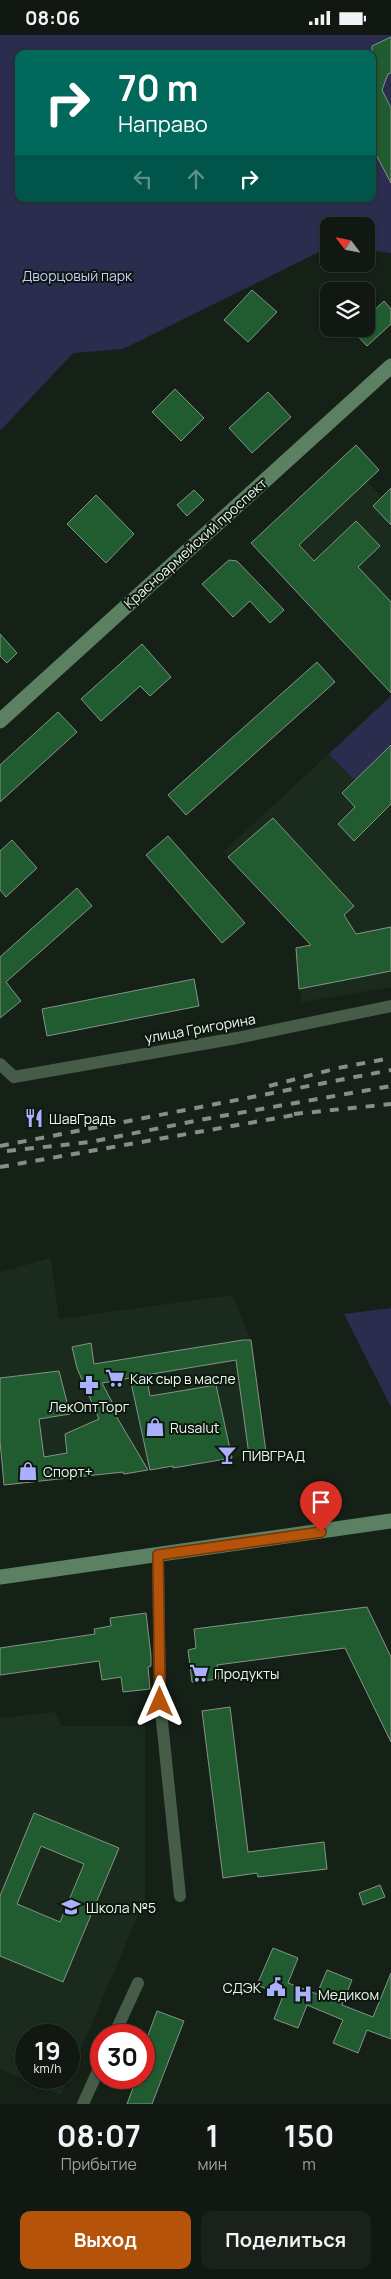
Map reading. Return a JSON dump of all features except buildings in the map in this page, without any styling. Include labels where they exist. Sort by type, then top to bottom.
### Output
[{"type":"main road","name":"Красноармейский проспект","points":[[0,721],[391,366]]},
{"type":"main road","points":[[0,1577],[391,1521]]},
{"type":"street","name":"улица Григорина","points":[[0,1064],[14,1077],[237,1038],[391,1007]]},
{"type":"street","points":[[158,1555],[160,1702],[180,1896]]},
{"type":"street","points":[[119,2024],[138,1983]]},
{"type":"street","points":[[83,2104],[90,2088]]},
{"type":"shaded area","points":[[356,445],[379,470],[367,482],[382,497],[391,489],[391,693],[251,543]]},
{"type":"shaded area","points":[[391,696],[391,987],[301,1002],[296,948],[310,944],[223,852]]},
{"type":"shaded area","points":[[51,1258],[59,1319],[232,1295],[251,1340],[266,1452],[173,1468],[170,1466],[124,1474],[4,1485],[0,1441],[0,1272]]},
{"type":"shaded area","name":"Школа №5","points":[[55,1712],[61,1726],[145,1726],[145,1899],[80,2050],[80,2024],[15,2024],[15,2075],[0,2069],[0,1718]]},
{"type":"shaded area","name":"Школа №5","points":[[47,2089],[64,2089],[61,2095]]},
{"type":"green space","name":"Дворцовый парк","points":[[0,35],[391,35],[391,253],[375,251],[375,217],[320,217],[320,251],[123,349],[73,353],[0,431]]},
{"type":"green space","points":[[391,696],[391,745],[355,780],[329,754]]},
{"type":"green space","points":[[391,1308],[391,1407],[344,1314]]},
{"type":"railway","points":[[269,1086],[338,1068],[391,1058]]},
{"type":"railway","points":[[0,1146],[391,1070]]},
{"type":"railway","points":[[7,1151],[90,1142],[205,1119],[391,1086]]},
{"type":"railway","points":[[294,1114],[391,1104]]},
{"type":"railway","points":[[0,1167],[300,1114]]},
{"type":"place","name":"ШавГрадъ","points":[[34,1118]]},
{"type":"place","name":"Как сыр в масле","points":[[115,1378]]},
{"type":"place","name":"ЛекОптТорг","points":[[89,1385]]},
{"type":"place","name":"Rusalut","points":[[155,1427]]},
{"type":"place","name":"ПИВГРАД","points":[[227,1455]]},
{"type":"place","name":"Спорт+","points":[[28,1471]]},
{"type":"place","name":"Продукты","points":[[199,1673]]},
{"type":"place","name":"Школа №5","points":[[71,1907]]},
{"type":"place","name":"СДЭК","points":[[276,1987]]},
{"type":"place","name":"Медиком","points":[[303,1994]]},
{"type":"route","points":[[160,1702],[158,1555],[321,1532]]}]
